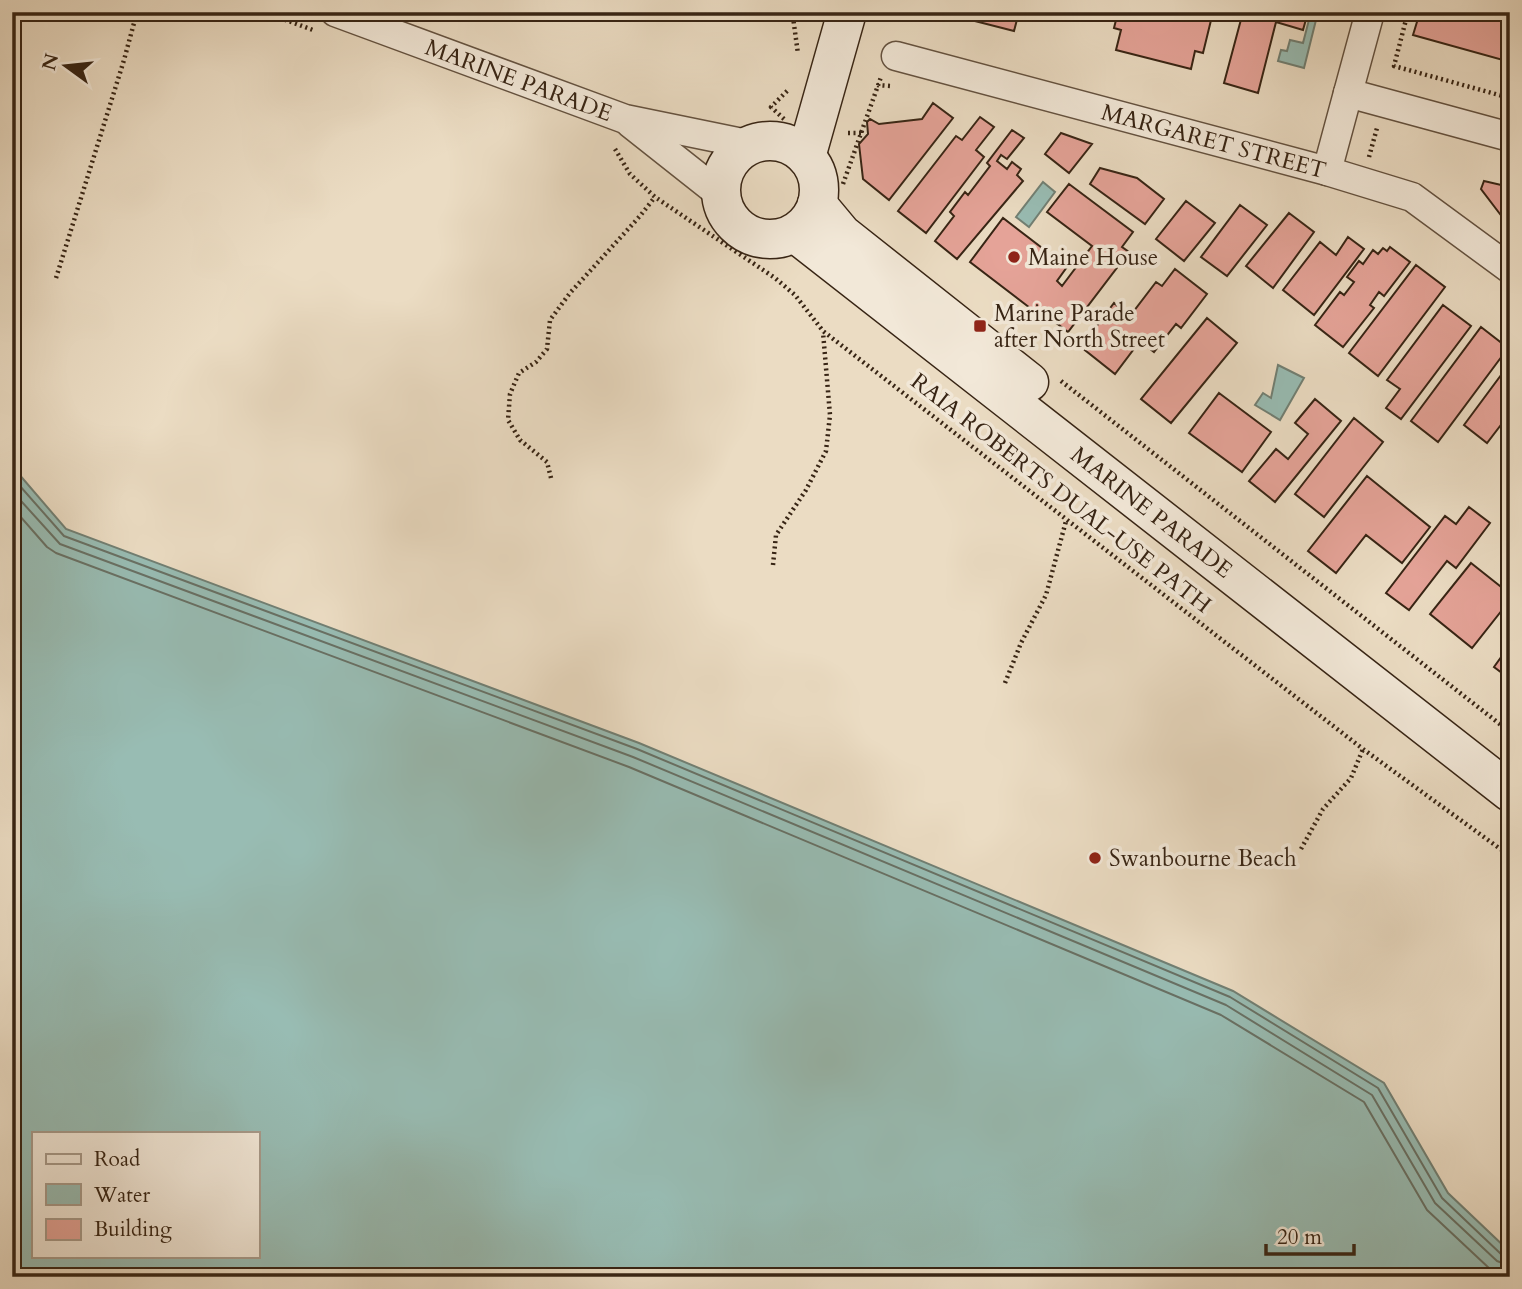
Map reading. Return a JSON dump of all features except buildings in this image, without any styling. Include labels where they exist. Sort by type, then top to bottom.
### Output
[{"type":"street","name":"MARINE PARADE","points":[[335,12],[617,130],[721,195]]},
{"type":"street","points":[[806,157],[847,12]]},
{"type":"street","points":[[1327,172],[1370,12]]},
{"type":"street","name":"MARGARET STREET","points":[[896,56],[1412,197],[1510,269]]},
{"type":"street","points":[[759,144],[832,66]]},
{"type":"street","points":[[1348,93],[1510,137]]},
{"type":"street","name":"MARINE PARADE","points":[[617,130],[759,144]]},
{"type":"street","points":[[780,142],[793,147],[806,157],[816,171],[819,188],[817,210],[780,239],[763,239],[748,234],[734,224],[721,195],[730,162],[740,152],[759,144],[780,142]]},
{"type":"street","name":"MARINE PARADE","points":[[817,210],[842,234],[1510,763]]},
{"type":"street","name":"MARINE PARADE","points":[[817,210],[1510,792]]},
{"type":"path","points":[[56,278],[137,12]]},
{"type":"path","points":[[1408,12],[1394,66],[1510,98]]},
{"type":"path","points":[[817,210],[880,79],[896,56]]},
{"type":"path","name":"RAIA ROBERTS DUAL-USE PATH","points":[[617,130],[630,174],[655,197],[775,278],[795,295],[823,331],[1363,749],[1510,856]]},
{"type":"path","points":[[551,478],[548,462],[520,440],[508,419],[510,394],[519,373],[536,362],[547,349],[550,320],[570,293],[655,197]]},
{"type":"path","points":[[773,565],[776,535],[806,490],[826,451],[830,415],[823,331]]},
{"type":"path","points":[[1052,374],[1510,732]]},
{"type":"path","points":[[1005,682],[1021,643],[1046,595],[1066,521]]},
{"type":"path","points":[[1301,849],[1323,809],[1352,778],[1363,749]]},
{"type":"water","points":[[1311,12],[1318,12],[1304,68],[1278,61],[1281,50],[1287,51],[1290,40],[1303,43]]},
{"type":"water","points":[[1043,182],[1055,192],[1029,227],[1016,217]]},
{"type":"water","points":[[1278,365],[1304,378],[1280,420],[1255,405],[1263,393],[1271,398]]},
{"type":"water","points":[[12,466],[66,529],[639,743],[1233,991],[1384,1083],[1448,1193],[1510,1252],[1510,1277],[12,1277]]},
{"type":"place","name":"Maine House","points":[[1014,257]]},
{"type":"place","name":"Marine Parade after North Street","points":[[980,326]]},
{"type":"place","name":"Swanbourne Beach","points":[[1095,858]]}]
